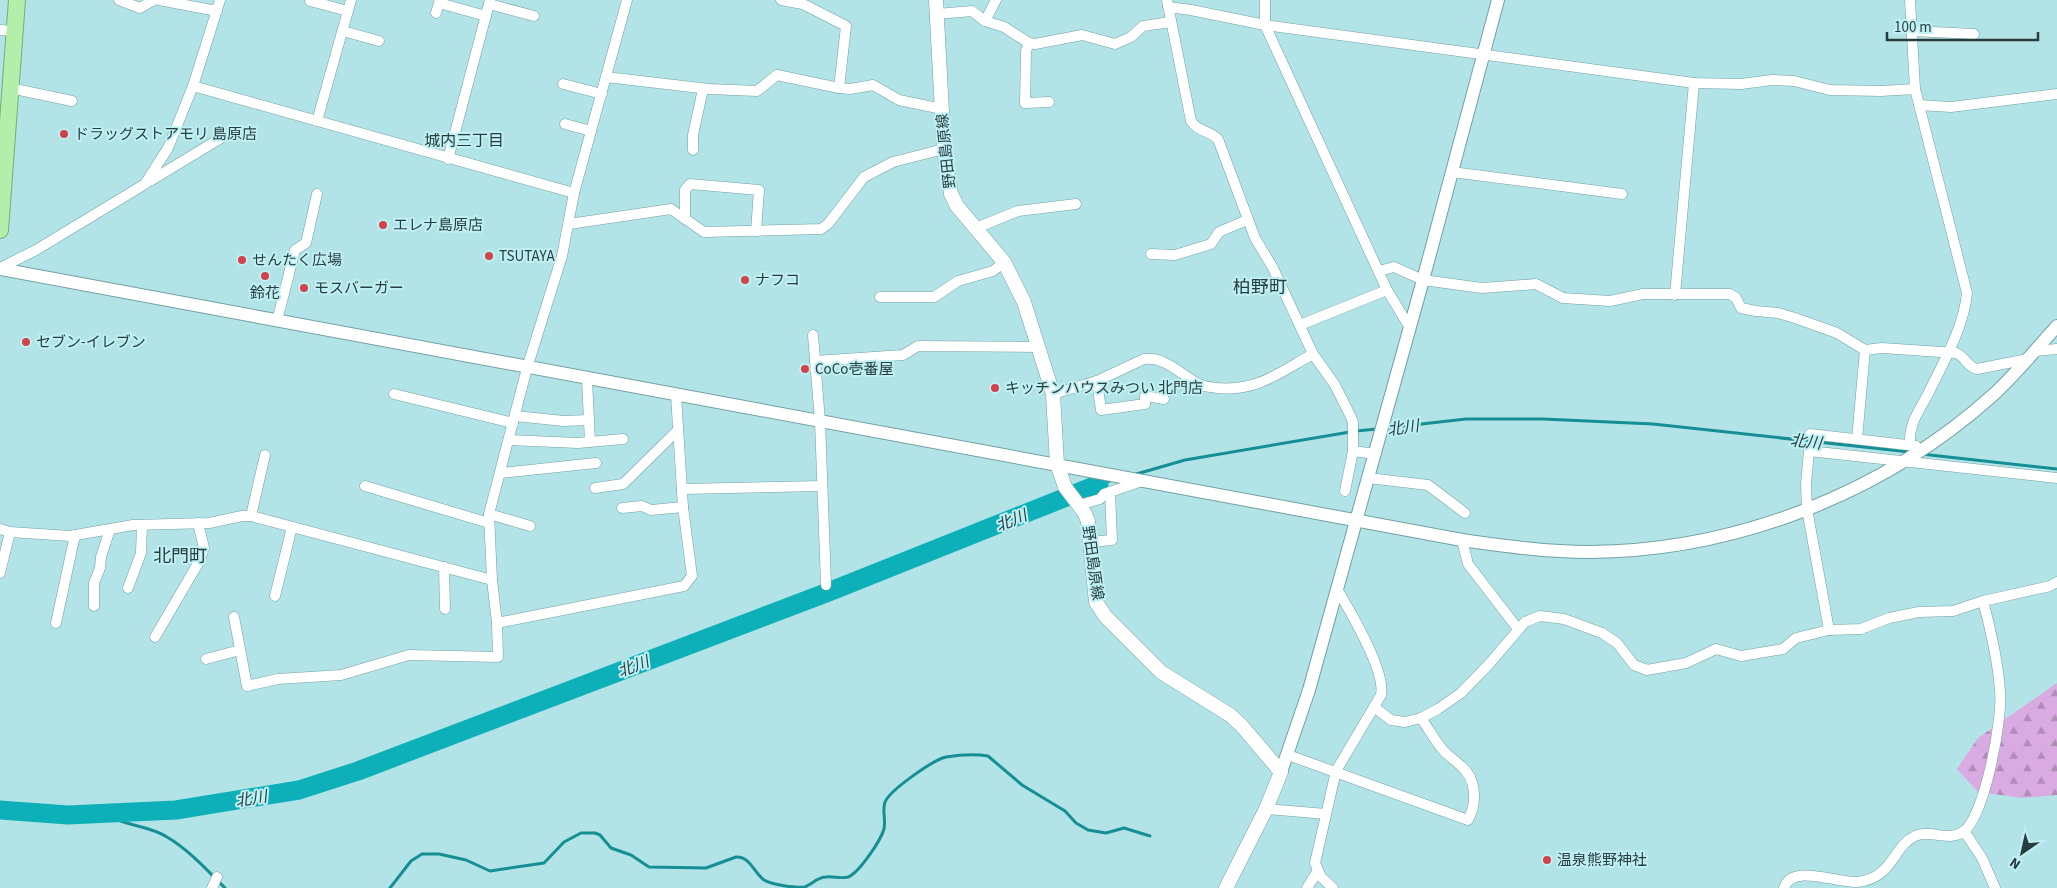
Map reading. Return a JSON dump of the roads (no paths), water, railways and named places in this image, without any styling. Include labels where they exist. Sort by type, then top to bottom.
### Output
[{"type":"highway","points":[[0,230],[10,88],[7,31],[17,0]]},
{"type":"main road","name":"野田島原線","points":[[937,7],[944,149],[951,194],[958,206],[1004,262],[1024,302],[1053,394],[1057,464],[1061,479],[1088,521],[1096,602],[1105,616],[1153,665],[1230,715],[1282,772]]},
{"type":"main road","points":[[1226,888],[1266,809],[1282,772]]},
{"type":"street","points":[[119,0],[140,8],[154,0]]},
{"type":"street","points":[[159,0],[217,11]]},
{"type":"street","points":[[145,184],[168,148],[193,86],[220,0]]},
{"type":"street","points":[[317,121],[352,0]]},
{"type":"street","points":[[234,617],[247,686],[278,679],[342,675],[409,655],[498,657],[489,518],[527,368],[562,256],[574,193],[627,0]]},
{"type":"street","points":[[781,0],[803,4],[846,26],[839,88]]},
{"type":"street","points":[[986,22],[996,0]]},
{"type":"street","points":[[1265,0],[1265,25],[1387,290],[1410,328]]},
{"type":"street","points":[[1282,772],[1309,690],[1357,519],[1498,0]]},
{"type":"street","points":[[1910,0],[1915,89],[1967,293],[1965,309],[1947,353],[1911,426],[1918,447]]},
{"type":"street","points":[[310,2],[348,12]]},
{"type":"street","points":[[436,13],[440,2],[486,16]]},
{"type":"street","points":[[448,158],[489,2],[534,16]]},
{"type":"street","points":[[1345,491],[1353,447],[1353,428],[1350,414],[1335,385],[1313,354],[1274,268],[1255,238],[1218,139],[1213,134],[1197,128],[1191,121],[1168,4],[1265,25],[1694,83],[1741,84],[1772,80],[1794,81],[1830,90],[1881,91],[1915,89]]},
{"type":"street","points":[[937,7],[966,10],[975,13],[986,22],[1004,27],[1029,43],[1039,44],[1082,35],[1114,44],[1131,37],[1143,26],[1171,22]]},
{"type":"street","points":[[343,31],[379,41]]},
{"type":"street","points":[[1913,31],[1974,34]]},
{"type":"street","points":[[1029,43],[1026,52],[1025,103],[1049,102]]},
{"type":"street","points":[[606,77],[703,88],[757,91],[777,75],[839,88],[850,89],[873,85],[898,100],[942,109]]},
{"type":"street","points":[[1675,295],[1694,83]]},
{"type":"street","points":[[563,84],[602,94]]},
{"type":"street","points":[[193,86],[574,193]]},
{"type":"street","points":[[10,88],[72,101]]},
{"type":"street","points":[[693,150],[693,135],[703,88]]},
{"type":"street","points":[[1919,105],[1950,107],[2057,94]]},
{"type":"street","points":[[565,124],[591,131]]},
{"type":"street","points":[[0,269],[36,250],[221,138]]},
{"type":"street","points":[[569,224],[671,209],[704,232],[820,229],[828,224],[864,177],[893,162],[944,149]]},
{"type":"street","points":[[1452,172],[1622,194]]},
{"type":"street","points":[[685,219],[685,190],[690,184],[759,190],[756,231]]},
{"type":"street","points":[[277,321],[295,250],[306,243],[317,194]]},
{"type":"street","points":[[976,228],[1018,210],[1076,204]]},
{"type":"street","points":[[1151,254],[1175,255],[1211,244],[1220,232],[1247,220]]},
{"type":"street","points":[[880,297],[934,297],[958,281],[993,270],[1004,262]]},
{"type":"street","points":[[1379,271],[1394,267],[1423,280],[1482,288],[1536,284],[1563,298],[1610,301],[1643,294],[1730,294],[1736,298],[1741,308],[1778,312],[1837,333],[1865,350],[1882,348],[1958,353],[1969,365],[1977,369],[2057,349]]},
{"type":"street","points":[[0,269],[527,368],[1143,479],[1462,540],[1516,548],[1560,551],[1624,550],[1701,540],[1729,534],[1807,509],[1845,492],[1903,461],[1918,447],[1965,419],[1994,394],[2057,326]]},
{"type":"street","points":[[1300,325],[1387,290]]},
{"type":"street","points":[[813,335],[820,421],[826,585]]},
{"type":"street","points":[[815,361],[903,355],[918,346],[1039,347]]},
{"type":"street","points":[[1856,439],[1865,350]]},
{"type":"street","points":[[1053,394],[1097,381],[1152,358],[1161,360],[1205,386],[1231,389],[1248,387],[1263,382],[1313,354]]},
{"type":"street","points":[[587,379],[590,442]]},
{"type":"street","points":[[1097,381],[1101,410],[1145,404],[1145,396],[1164,399]]},
{"type":"street","points":[[394,394],[514,420],[588,420]]},
{"type":"street","points":[[497,623],[684,586],[692,576],[683,506],[676,395]]},
{"type":"street","points":[[595,488],[623,484],[677,431]]},
{"type":"street","points":[[1810,434],[1918,447]]},
{"type":"street","points":[[509,440],[578,443],[623,439]]},
{"type":"street","points":[[1353,447],[1375,454]]},
{"type":"street","points":[[1829,630],[1807,509],[1806,484],[1809,451],[2057,478]]},
{"type":"street","points":[[251,516],[265,455]]},
{"type":"street","points":[[500,473],[596,463]]},
{"type":"street","points":[[1368,478],[1428,485],[1465,513]]},
{"type":"street","points":[[1075,499],[1100,499],[1110,492],[1143,479]]},
{"type":"street","points":[[365,486],[489,518],[530,526]]},
{"type":"street","points":[[682,489],[822,486]]},
{"type":"street","points":[[1090,542],[1112,540],[1110,492]]},
{"type":"street","points":[[622,508],[642,506],[651,510],[683,506]]},
{"type":"street","points":[[0,572],[5,530],[75,535],[142,525],[198,524],[251,516],[492,580]]},
{"type":"street","points":[[155,637],[200,560],[204,548],[198,524]]},
{"type":"street","points":[[128,588],[141,553],[142,525]]},
{"type":"street","points":[[275,596],[292,527]]},
{"type":"street","points":[[94,606],[94,583],[110,529]]},
{"type":"street","points":[[56,623],[75,535]]},
{"type":"street","points":[[1462,540],[1468,564],[1518,629]]},
{"type":"street","points":[[444,567],[445,610]]},
{"type":"street","points":[[1374,707],[1398,722],[1421,718],[1438,709],[1461,693],[1525,622],[1540,616],[1564,619],[1610,638],[1617,643],[1634,665],[1646,670],[1686,663],[1716,649],[1742,656],[1783,650],[1796,638],[1829,630],[1861,629],[1889,618],[1919,612],[1953,611],[1983,601],[2050,586],[2057,582]]},
{"type":"street","points":[[1333,888],[1317,872],[1315,863],[1336,771],[1381,695],[1382,689],[1378,670],[1352,613],[1337,589]]},
{"type":"street","points":[[1784,888],[1791,877],[1799,875],[1857,882],[1868,879],[1888,867],[1908,840],[1916,835],[1950,836],[1964,831],[1973,821],[1978,811],[1994,754],[2000,693],[1993,638],[1983,601]]},
{"type":"street","points":[[206,659],[240,650]]},
{"type":"street","points":[[1288,756],[1336,771],[1468,820],[1474,801],[1473,783],[1468,773],[1442,750],[1421,718]]},
{"type":"street","points":[[1266,809],[1326,814]]},
{"type":"street","points":[[1964,831],[1982,858],[1995,888]]},
{"type":"street","points":[[1307,888],[1317,872]]},
{"type":"waterway","name":"北川","points":[[1386,428],[1466,419],[1543,419],[1653,424],[1910,452]]},
{"type":"waterway","name":"北川","points":[[1356,431],[1377,429]]},
{"type":"waterway","name":"北川","points":[[1133,475],[1185,460],[1350,432]]},
{"type":"waterway","name":"北川","points":[[1921,454],[2057,469]]},
{"type":"waterway","name":"北川","points":[[1099,484],[1113,480]]},
{"type":"waterway","name":"北川","points":[[0,810],[68,815],[176,810],[299,790],[358,771],[831,591],[1099,484]]},
{"type":"waterway","points":[[390,888],[411,861],[422,854],[439,854],[466,860],[490,871],[544,863],[564,842],[581,833],[600,835],[611,848],[631,855],[649,867],[706,868],[741,857],[764,880],[784,886],[805,887],[823,877],[845,878],[853,874],[869,856],[882,834],[884,829],[884,805],[895,790],[912,776],[940,759],[962,755],[988,756],[1022,785],[1065,811],[1076,823],[1088,830],[1106,833],[1124,828],[1150,836]]},
{"type":"waterway","points":[[105,814],[167,837],[205,867],[225,888]]},
{"type":"place","name":"ドラッグストアモリ 島原店","points":[[64,134]]},
{"type":"place","name":"エレナ島原店","points":[[383,225]]},
{"type":"place","name":"TSUTAYA","points":[[489,256]]},
{"type":"place","name":"せんたく広場","points":[[242,260]]},
{"type":"place","name":"鈴花","points":[[265,276]]},
{"type":"place","name":"ナフコ","points":[[745,280]]},
{"type":"place","name":"モスバーガー","points":[[304,288]]},
{"type":"place","name":"セブン-イレブン","points":[[26,342]]},
{"type":"place","name":"CoCo壱番屋","points":[[805,369]]},
{"type":"place","name":"キッチンハウスみつい 北門店","points":[[995,388]]},
{"type":"place","name":"温泉熊野神社","points":[[1547,860]]},
{"type":"district","name":"城内三丁目","points":[[464,140]]},
{"type":"district","name":"柏野町","points":[[1260,287]]},
{"type":"district","name":"北門町","points":[[180,556]]}]
